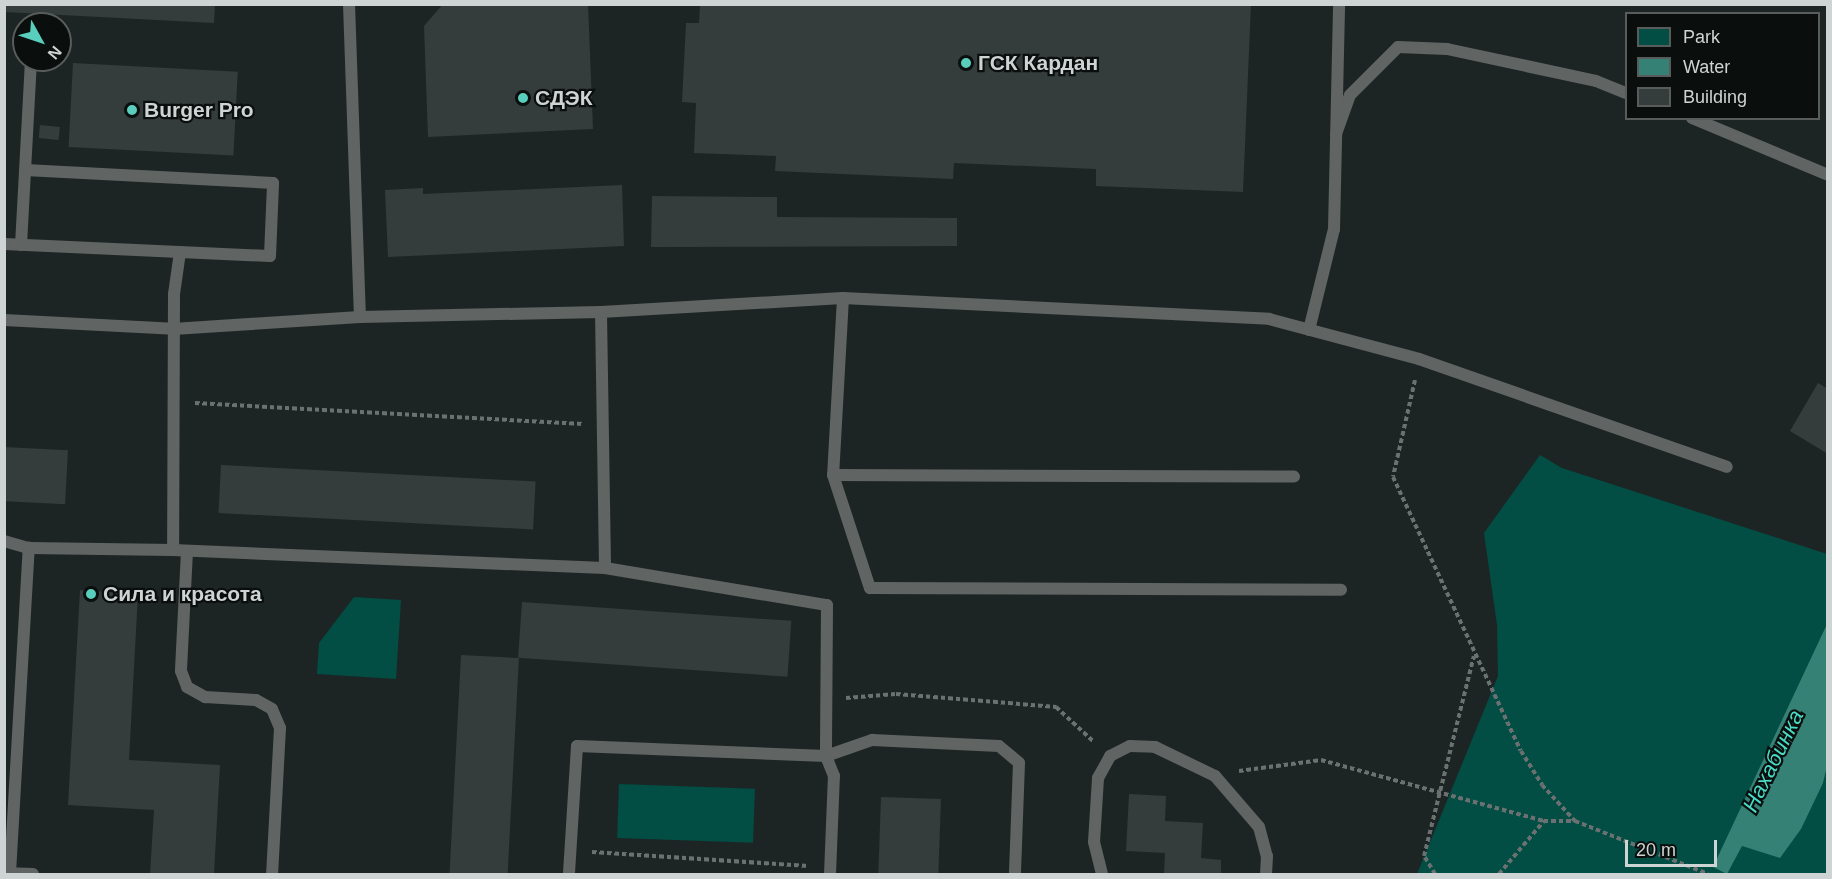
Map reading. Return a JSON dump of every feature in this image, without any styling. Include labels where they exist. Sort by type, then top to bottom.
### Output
[{"type":"lane","points":[[349,4],[360,317]]},
{"type":"lane","points":[[1309,330],[1334,229],[1339,4]]},
{"type":"lane","points":[[1336,134],[1350,95],[1398,47],[1447,49],[1596,81],[1625,93]]},
{"type":"lane","points":[[21,245],[30,72]]},
{"type":"lane","points":[[1697,120],[1827,175]]},
{"type":"lane","points":[[4,244],[270,256],[273,183],[25,170]]},
{"type":"lane","points":[[173,550],[173,329],[180,252]]},
{"type":"lane","points":[[843,298],[833,475],[870,588],[1341,591]]},
{"type":"lane","points":[[4,320],[173,329],[360,317],[601,312],[843,298],[1269,319],[1419,359],[1727,467]]},
{"type":"lane","points":[[601,312],[605,568]]},
{"type":"lane","points":[[833,475],[1294,477]]},
{"type":"lane","points":[[4,541],[29,548],[173,550],[605,568],[827,605],[826,756],[834,776],[830,871]]},
{"type":"lane","points":[[29,548],[10,873],[33,874]]},
{"type":"lane","points":[[187,551],[181,670],[187,687],[205,697],[255,700],[272,709],[280,728],[272,874]]},
{"type":"lane","points":[[569,874],[577,746],[826,756],[872,740],[999,746],[1019,763],[1015,874]]},
{"type":"lane","points":[[1102,874],[1094,842],[1098,777],[1110,756],[1130,746],[1155,747],[1213,775],[1259,827],[1267,856],[1266,874]]},
{"type":"path","points":[[1419,359],[1393,477],[1474,656],[1536,777],[1575,821]]},
{"type":"path","points":[[173,402],[603,425]]},
{"type":"path","points":[[1435,874],[1424,856],[1474,656]]},
{"type":"path","points":[[825,699],[896,694],[1056,707],[1110,756]]},
{"type":"path","points":[[1213,775],[1321,760],[1440,790],[1544,821],[1575,821],[1707,874]]},
{"type":"path","points":[[1499,874],[1544,821]]},
{"type":"path","points":[[571,851],[830,871]]},
{"type":"green space","points":[[1540,455],[1562,468],[1827,554],[1827,624],[1787,714],[1742,845],[1823,783],[1827,762],[1827,874],[1417,874],[1498,676],[1497,625],[1484,533]]},
{"type":"green space","points":[[354,597],[401,600],[396,679],[317,674],[319,643]]},
{"type":"green space","points":[[619,784],[755,789],[753,843],[617,838]]},
{"type":"water","name":"Нахабинка","points":[[1827,624],[1828,762],[1823,783],[1801,829],[1780,858],[1742,846],[1727,874],[1713,867]]},
{"type":"building","points":[[4,4],[215,4],[214,23],[72,16],[72,12],[4,12]]},
{"type":"building","points":[[443,4],[588,4],[593,129],[428,137],[424,26]]},
{"type":"building","name":"ГСК Кардан","points":[[700,4],[1251,4],[1243,192],[1096,186],[1096,169],[954,163],[953,179],[775,171],[776,156],[694,153],[696,103],[682,102],[686,23],[699,23]]},
{"type":"building","points":[[73,63],[238,72],[233,156],[69,147]]},
{"type":"building","points":[[40,125],[60,127],[59,140],[39,138]]},
{"type":"building","points":[[622,185],[624,246],[388,257],[385,190],[423,188],[423,194]]},
{"type":"building","points":[[652,196],[777,197],[777,217],[957,218],[957,246],[651,247]]},
{"type":"building","points":[[1818,383],[1828,389],[1828,454],[1790,431]]},
{"type":"building","points":[[4,447],[68,450],[65,504],[4,501]]},
{"type":"building","points":[[221,465],[536,481],[533,529],[218,513]]},
{"type":"building","points":[[80,590],[138,594],[129,760],[220,765],[214,874],[150,874],[154,810],[68,805]]},
{"type":"building","points":[[522,602],[791,621],[787,677],[518,658]]},
{"type":"building","points":[[461,655],[519,658],[508,874],[450,874]]},
{"type":"building","points":[[1129,794],[1166,796],[1165,821],[1203,823],[1201,858],[1221,860],[1221,874],[1164,874],[1165,853],[1126,851]]},
{"type":"building","points":[[881,797],[941,799],[938,874],[878,874]]},
{"type":"place","name":"ГСК Кардан","points":[[966,63]]},
{"type":"place","name":"СДЭК","points":[[523,98]]},
{"type":"place","name":"Burger Pro","points":[[132,110]]},
{"type":"place","name":"Сила и красота","points":[[91,594]]}]
